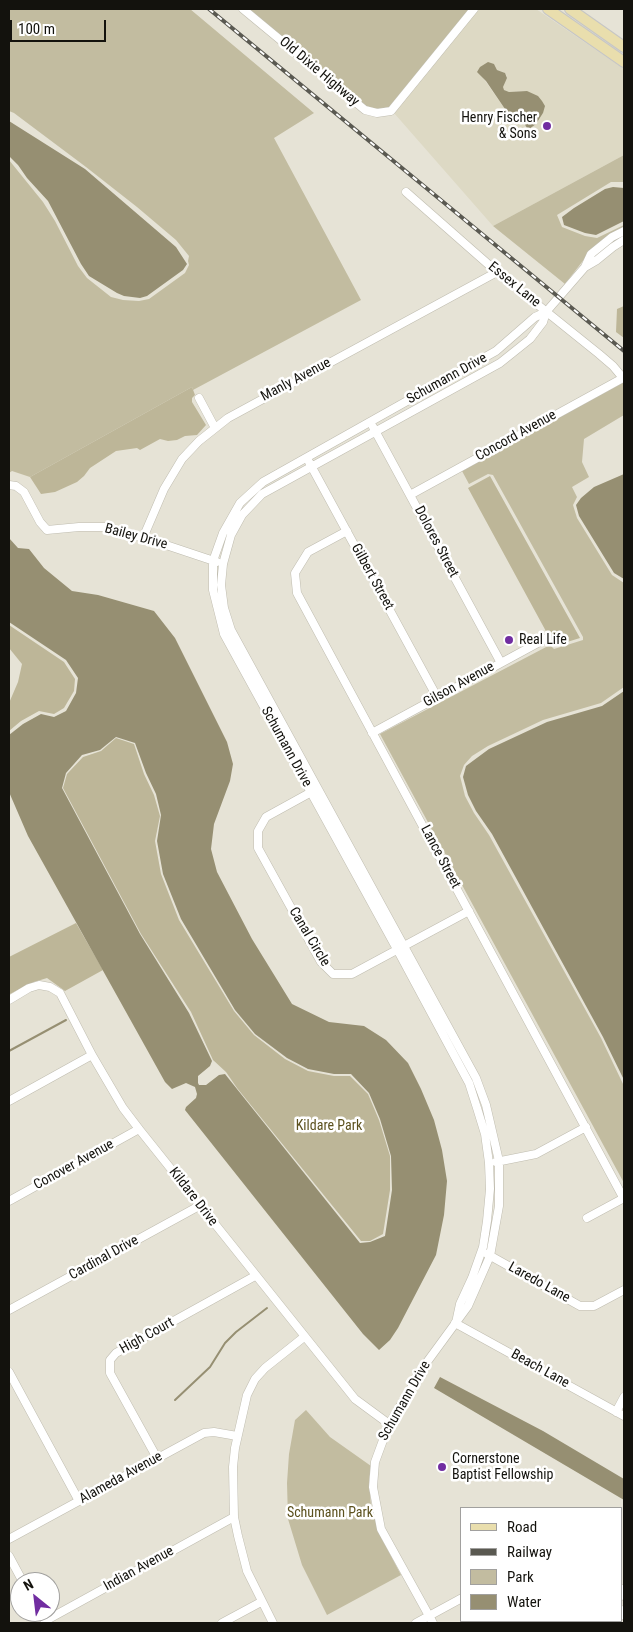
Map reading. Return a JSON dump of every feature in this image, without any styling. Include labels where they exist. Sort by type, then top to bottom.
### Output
[{"type":"main road","points":[[548,9],[624,62]]},
{"type":"main road","points":[[570,9],[624,47]]},
{"type":"street","name":"Old Dixie Highway","points":[[243,9],[364,110],[376,113],[391,111],[474,9]]},
{"type":"street","name":"Essex Lane","points":[[406,192],[497,272],[606,360],[623,378]]},
{"type":"street","name":"Schumann Drive","points":[[585,267],[590,254],[612,237],[624,231]]},
{"type":"street","name":"Schumann Drive","points":[[455,1322],[481,1251],[487,1221],[490,1189],[489,1163],[484,1134],[469,1083],[319,788],[231,630],[224,608],[221,585],[223,564],[231,535],[242,515],[262,494],[500,363],[530,338],[543,322],[546,312],[585,267],[624,240]]},
{"type":"street","name":"Manly Avenue","points":[[143,538],[164,488],[182,460],[199,442],[228,418],[497,272]]},
{"type":"street","name":"Schumann Drive","points":[[431,1620],[381,1528],[373,1487],[375,1462],[389,1424],[427,1362],[468,1306],[490,1256],[499,1206],[499,1161],[486,1105],[476,1078],[311,792],[224,634],[213,590],[214,561],[223,533],[240,503],[263,482],[494,353],[535,317],[546,312]]},
{"type":"street","points":[[494,353],[500,363]]},
{"type":"street","name":"Concord Avenue","points":[[410,495],[623,378]]},
{"type":"street","points":[[433,387],[439,396]]},
{"type":"street","points":[[198,398],[216,428]]},
{"type":"street","name":"Dolores Street","points":[[370,421],[501,663]]},
{"type":"street","name":"Gilbert Street","points":[[306,457],[437,698]]},
{"type":"street","name":"Bailey Drive","points":[[9,485],[16,486],[24,492],[40,522],[47,530],[105,527],[223,564]]},
{"type":"street","name":"Lance Street","points":[[347,531],[308,552],[296,573],[297,593],[624,1199]]},
{"type":"street","name":"Gilson Avenue","points":[[372,733],[547,638]]},
{"type":"street","name":"Canal Circle","points":[[319,788],[266,817],[258,831],[258,848],[321,962],[333,974],[352,974],[469,911]]},
{"type":"street","name":"Kildare Drive","points":[[9,1000],[29,988],[39,985],[54,988],[61,996],[123,1108],[139,1129],[355,1399],[389,1424]]},
{"type":"street","points":[[9,1100],[92,1055]]},
{"type":"street","points":[[489,1163],[536,1154],[586,1128]]},
{"type":"street","name":"Conover Avenue","points":[[9,1201],[139,1129]]},
{"type":"street","points":[[587,1218],[624,1199]]},
{"type":"street","name":"Cardinal Drive","points":[[9,1310],[199,1206]]},
{"type":"street","name":"Laredo Lane","points":[[481,1251],[580,1306],[594,1306],[624,1290]]},
{"type":"street","name":"High Court","points":[[157,1458],[110,1373],[110,1360],[116,1353],[255,1276]]},
{"type":"street","name":"Beach Lane","points":[[455,1322],[624,1416]]},
{"type":"street","points":[[273,1623],[247,1571],[234,1517],[233,1467],[237,1436],[248,1395],[255,1379],[264,1368],[304,1337]]},
{"type":"street","points":[[9,1372],[79,1501]]},
{"type":"street","points":[[616,1412],[624,1397]]},
{"type":"street","name":"Alameda Avenue","points":[[9,1539],[204,1433],[214,1432],[237,1436]]},
{"type":"street","name":"Indian Avenue","points":[[60,1614],[234,1517]]},
{"type":"street","points":[[9,1556],[18,1572]]},
{"type":"street","points":[[416,1623],[431,1620],[460,1599]]},
{"type":"street","points":[[222,1623],[261,1602]]},
{"type":"shaded area","points":[[480,9],[536,9],[624,69],[624,155],[493,226],[394,113],[472,16]],"holes":[[[494,64],[497,70],[507,76],[502,87],[504,90],[509,92],[526,91],[543,113],[536,124],[527,128],[524,122],[518,121],[505,109],[481,75]]]},
{"type":"green space","points":[[9,9],[190,9],[314,113],[274,138],[361,300],[193,390],[192,387],[30,477],[12,471],[9,473],[9,160],[43,202],[78,266],[87,278],[111,297],[139,301],[149,299],[185,273],[189,265],[189,256],[176,240],[137,207],[9,111]]},
{"type":"green space","points":[[248,9],[469,9],[389,107],[376,110],[366,107]]},
{"type":"green space","points":[[624,155],[624,182],[611,182],[557,215],[562,227],[585,236],[597,238],[624,225],[624,228],[592,249],[565,284],[493,226]]},
{"type":"green space","points":[[624,306],[624,338],[616,332],[617,309]]},
{"type":"green space","points":[[624,382],[624,415],[584,439],[582,462],[589,477],[572,487],[577,497],[573,505],[577,518],[612,575],[624,583],[624,687],[601,703],[543,720],[488,746],[472,756],[464,765],[460,776],[465,796],[489,835],[601,1038],[624,1086],[624,1183],[380,734],[550,645],[554,649],[583,640],[493,475],[488,474],[469,484],[462,471]]},
{"type":"green space","points":[[192,387],[195,395],[192,398],[192,402],[206,425],[197,435],[168,441],[160,439],[140,450],[137,448],[116,451],[90,468],[77,482],[55,492],[41,494],[30,477]]},
{"type":"green space","points":[[490,476],[580,638],[554,646],[468,488]]},
{"type":"green space","points":[[9,625],[64,662],[75,679],[74,691],[64,708],[54,714],[39,711],[21,721],[9,731],[9,703],[18,682],[22,664],[9,648]]},
{"type":"green space","name":"Kildare Park","points":[[116,738],[134,744],[144,774],[154,795],[160,816],[155,841],[161,874],[179,920],[234,1011],[254,1035],[285,1059],[308,1071],[334,1076],[350,1076],[368,1094],[379,1120],[390,1156],[390,1190],[383,1234],[370,1241],[361,1241],[226,1072],[213,1060],[191,1012],[141,934],[63,788],[67,774],[83,757],[101,751]]},
{"type":"green space","points":[[76,923],[103,970],[65,991],[47,978],[10,994],[9,957]]},
{"type":"green space","name":"Schumann Park","points":[[306,1410],[330,1437],[371,1466],[369,1481],[371,1506],[381,1537],[401,1575],[327,1615],[302,1565],[288,1519],[287,1483],[289,1454],[295,1420]]},
{"type":"water","points":[[488,62],[494,64],[497,70],[505,73],[507,78],[503,87],[504,90],[509,92],[527,91],[538,96],[542,101],[545,106],[543,113],[536,124],[529,129],[505,109],[486,81],[477,72],[480,67]]},
{"type":"water","points":[[9,121],[85,169],[176,247],[187,264],[183,270],[147,296],[140,298],[117,293],[89,276],[48,201],[9,156]]},
{"type":"water","points":[[613,187],[624,188],[624,221],[596,235],[564,225],[562,217],[605,189]]},
{"type":"water","points":[[624,474],[624,579],[614,573],[579,516],[576,505],[594,487]]},
{"type":"water","points":[[9,538],[18,548],[29,549],[44,568],[72,591],[98,595],[154,611],[175,638],[227,742],[233,764],[230,781],[214,824],[211,849],[217,872],[252,939],[292,1004],[329,1022],[364,1026],[386,1040],[408,1063],[434,1120],[442,1150],[447,1181],[444,1215],[436,1255],[398,1328],[390,1340],[379,1350],[363,1334],[185,1110],[196,1098],[195,1087],[186,1083],[172,1089],[165,1082],[28,836],[9,792],[9,735],[23,724],[41,714],[54,717],[66,711],[76,693],[78,678],[66,660],[9,622]],"holes":[[[116,737],[135,743],[156,794],[161,815],[157,841],[163,874],[181,919],[235,1010],[255,1034],[287,1058],[308,1069],[334,1074],[351,1074],[369,1093],[380,1119],[391,1156],[392,1190],[385,1236],[370,1242],[360,1243],[225,1074],[219,1075],[206,1085],[199,1085],[198,1076],[210,1066],[212,1061],[189,1013],[140,934],[62,788],[66,773],[82,755],[100,750]]]},
{"type":"water","points":[[624,691],[624,1080],[603,1037],[492,834],[476,811],[468,795],[463,777],[466,766],[489,749],[547,722],[602,706]]},
{"type":"water","points":[[440,1377],[543,1431],[624,1479],[624,1500],[434,1388]]},
{"type":"waterway","points":[[9,1051],[66,1020]]},
{"type":"waterway","points":[[175,1400],[210,1367],[225,1343],[267,1308]]},
{"type":"railway","points":[[209,9],[624,351]]},
{"type":"place","name":"Henry Fischer & Sons","points":[[547,126]]},
{"type":"place","name":"Real Life","points":[[509,640]]},
{"type":"place","name":"Cornerstone Baptist Fellowship","points":[[442,1467]]}]
